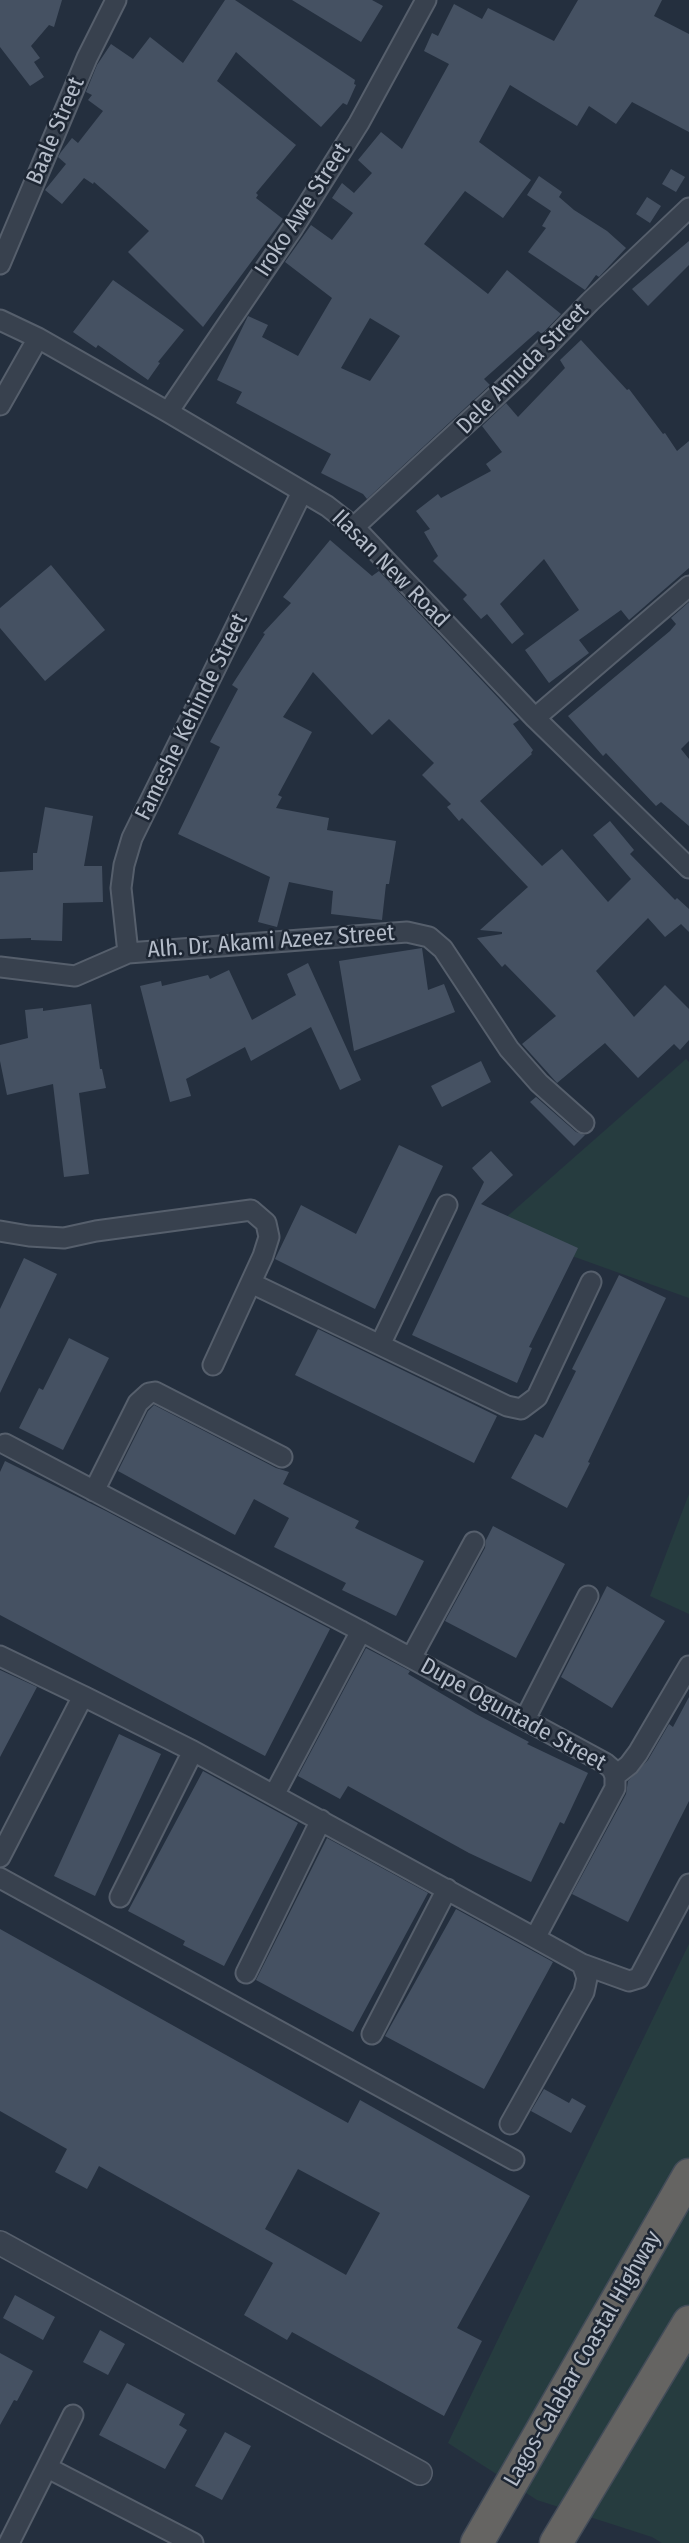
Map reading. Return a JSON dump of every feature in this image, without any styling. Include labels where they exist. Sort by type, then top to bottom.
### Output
[{"type":"highway","name":"Lagos-Calabar Coastal Highway","points":[[477,2543],[689,2175]]},
{"type":"highway","points":[[556,2543],[689,2322]]},
{"type":"street","name":"Baale Street","points":[[0,264],[87,58],[116,0]]},
{"type":"street","name":"Iroko Awe Street","points":[[168,412],[300,216],[359,122],[426,0]]},
{"type":"street","name":"Dele Amuda Street","points":[[354,527],[520,374],[590,302],[689,208]]},
{"type":"street","name":"Ilasan New Road","points":[[0,320],[38,338],[168,412],[327,506],[354,527],[536,718],[689,868]]},
{"type":"street","points":[[0,405],[38,338]]},
{"type":"street","name":"Fameshe Kehinde Street","points":[[128,953],[121,888],[132,838],[302,492]]},
{"type":"street","points":[[536,718],[689,586]]},
{"type":"street","name":"Alh. Dr. Akami Azeez Street","points":[[0,967],[75,976],[128,953],[407,932],[429,937],[443,949],[509,1049],[539,1083],[584,1123]]},
{"type":"street","points":[[380,1345],[447,1205]]},
{"type":"street","points":[[0,1231],[64,1238],[96,1231],[251,1210],[266,1223],[269,1237],[213,1365]]},
{"type":"street","points":[[251,1283],[507,1406],[522,1409],[537,1397],[591,1282]]},
{"type":"street","points":[[94,1491],[138,1403],[149,1393],[155,1392],[282,1457]]},
{"type":"street","name":"Dupe Oguntade Street","points":[[5,1444],[361,1631],[612,1769],[615,1788],[535,1938]]},
{"type":"street","points":[[411,1658],[474,1542]]},
{"type":"street","points":[[525,1719],[588,1595]]},
{"type":"street","points":[[274,1795],[361,1631]]},
{"type":"street","points":[[0,1656],[193,1751],[582,1964],[629,1981],[639,1978],[689,1884]]},
{"type":"street","points":[[615,1776],[629,1765],[638,1753],[689,1665]]},
{"type":"street","points":[[0,1857],[83,1696]]},
{"type":"street","points":[[120,1897],[193,1751]]},
{"type":"street","points":[[246,1973],[321,1820]]},
{"type":"street","points":[[0,1878],[514,2160]]},
{"type":"street","points":[[372,2034],[447,1889]]},
{"type":"street","points":[[510,2124],[584,1992],[587,1978],[582,1964]]},
{"type":"street","points":[[0,2243],[420,2473]]},
{"type":"street","points":[[9,2543],[74,2415]]},
{"type":"street","points":[[48,2468],[193,2543]]},
{"type":"green space","points":[[686,1059],[689,1062],[689,1298],[494,1228]]},
{"type":"green space","points":[[689,1494],[689,1614],[650,1596]]},
{"type":"green space","points":[[689,1944],[689,2543],[662,2543],[652,2537],[537,2500],[448,2443]]},
{"type":"building","points":[[0,0],[62,0],[54,27],[49,25],[31,46],[40,58],[34,62],[44,77],[30,86],[0,47]]},
{"type":"building","points":[[225,0],[235,0],[355,80],[356,85],[347,105],[343,103],[321,127],[236,52],[217,81],[296,145],[256,193],[256,198],[283,219],[203,327],[128,252],[149,231],[94,182],[93,184],[84,178],[62,204],[45,190],[66,164],[58,157],[61,152],[72,138],[78,143],[103,111],[88,100],[92,95],[86,92],[97,65],[111,44],[133,59],[150,37],[183,63]]},
{"type":"building","points":[[292,0],[372,0],[383,6],[361,42]]},
{"type":"building","points":[[578,0],[662,0],[654,16],[689,34],[689,132],[632,102],[616,124],[589,106],[577,126],[510,85],[479,142],[531,180],[503,218],[465,191],[424,244],[488,294],[507,270],[561,314],[542,334],[538,331],[484,379],[490,385],[367,499],[363,494],[321,473],[331,454],[236,403],[242,392],[217,380],[248,316],[268,325],[262,337],[298,356],[332,298],[285,262],[311,225],[332,240],[353,213],[332,198],[342,183],[354,193],[372,173],[358,160],[381,132],[402,149],[449,64],[424,51],[432,33],[438,36],[454,4],[482,19],[488,8],[554,41]],"holes":[[[370,318],[400,336],[370,381],[341,368]]]},
{"type":"building","points":[[671,169],[685,177],[676,192],[662,184]]},
{"type":"building","points":[[539,176],[562,192],[559,197],[574,210],[607,231],[626,248],[599,277],[596,275],[585,290],[528,252],[546,228],[542,226],[551,211],[527,195]]},
{"type":"building","points":[[647,197],[661,206],[650,223],[636,214]]},
{"type":"building","points":[[689,241],[689,265],[648,306],[632,289]]},
{"type":"building","points":[[113,280],[184,330],[158,362],[160,363],[148,380],[98,345],[96,348],[73,332]]},
{"type":"building","points":[[581,340],[627,390],[629,389],[677,451],[689,441],[689,568],[629,620],[621,610],[579,640],[589,653],[549,683],[525,650],[579,610],[544,559],[500,604],[524,634],[512,644],[487,614],[481,619],[463,599],[467,595],[433,561],[438,556],[424,532],[430,529],[416,511],[438,494],[441,498],[491,471],[486,464],[502,452],[482,426],[506,403],[518,417],[565,368],[560,360]]},
{"type":"building","points":[[330,540],[372,576],[379,571],[519,720],[513,724],[533,750],[532,754],[480,801],[542,866],[562,849],[608,902],[631,879],[593,835],[610,821],[634,850],[630,854],[675,900],[677,898],[689,909],[689,932],[681,924],[665,937],[648,918],[596,971],[634,1017],[665,985],[689,1009],[689,1040],[680,1050],[674,1044],[638,1078],[605,1043],[557,1083],[522,1044],[556,1016],[505,964],[502,967],[477,938],[502,934],[480,930],[528,887],[462,818],[459,821],[447,807],[451,804],[422,775],[434,763],[389,719],[372,735],[313,672],[283,717],[312,732],[278,795],[282,797],[276,808],[329,818],[327,830],[396,841],[389,884],[386,884],[382,920],[331,914],[333,891],[289,882],[277,927],[258,922],[270,877],[178,834],[220,747],[210,742],[238,689],[232,685],[265,634],[263,633],[291,603],[283,597]]},
{"type":"building","points":[[51,565],[105,630],[45,681],[0,628],[0,608]]},
{"type":"building","points":[[689,602],[689,741],[681,749],[689,759],[689,826],[661,802],[656,806],[606,753],[603,756],[568,716],[670,631],[676,624],[671,618]]},
{"type":"building","points":[[45,807],[93,816],[84,866],[102,866],[103,902],[63,903],[62,941],[0,939],[0,872],[33,870],[33,853],[37,853]]},
{"type":"building","points":[[422,948],[428,990],[444,984],[455,1012],[354,1051],[339,961]]},
{"type":"building","points":[[308,963],[361,1080],[340,1090],[311,1027],[251,1061],[245,1047],[186,1079],[191,1096],[170,1102],[140,986],[161,981],[162,986],[208,975],[210,979],[229,970],[252,1020],[296,995],[287,974]]},
{"type":"building","points":[[91,1004],[100,1069],[106,1088],[79,1093],[89,1174],[64,1177],[53,1084],[7,1095],[0,1061],[0,1045],[28,1038],[25,1010],[43,1008],[43,1011]]},
{"type":"building","points":[[481,1061],[491,1082],[442,1107],[431,1086]]},
{"type":"building","points":[[536,1097],[576,1132],[585,1135],[574,1146],[530,1102]]},
{"type":"building","points":[[399,1145],[443,1166],[375,1309],[275,1259],[301,1205],[356,1234]]},
{"type":"building","points":[[491,1151],[513,1175],[481,1204],[578,1248],[529,1347],[532,1348],[517,1383],[412,1335],[484,1182],[472,1168]]},
{"type":"building","points":[[24,1258],[57,1274],[0,1393],[0,1309]]},
{"type":"building","points":[[619,1275],[666,1298],[567,1508],[511,1478],[535,1434],[543,1438],[576,1371],[572,1369]]},
{"type":"building","points":[[318,1329],[497,1416],[474,1463],[295,1375]]},
{"type":"building","points":[[69,1338],[109,1358],[63,1450],[19,1428],[39,1388],[43,1390]]},
{"type":"building","points":[[154,1405],[276,1468],[289,1472],[283,1484],[359,1521],[355,1528],[424,1561],[396,1616],[342,1590],[346,1583],[274,1547],[289,1518],[254,1499],[235,1535],[118,1471],[148,1411]]},
{"type":"building","points":[[5,1461],[330,1629],[265,1756],[0,1615],[0,1472]]},
{"type":"building","points":[[493,1526],[565,1564],[516,1658],[445,1621],[485,1548]]},
{"type":"building","points":[[607,1586],[665,1621],[612,1708],[561,1677]]},
{"type":"building","points":[[366,1648],[410,1671],[408,1674],[476,1714],[529,1742],[527,1744],[588,1773],[564,1824],[560,1822],[531,1882],[469,1853],[348,1786],[340,1799],[298,1776]]},
{"type":"building","points":[[0,1670],[37,1687],[0,1757]]},
{"type":"building","points":[[689,1697],[689,1801],[628,1922],[572,1894],[626,1794],[628,1781],[648,1760],[669,1724],[673,1727]]},
{"type":"building","points":[[119,1734],[161,1754],[95,1896],[54,1876]]},
{"type":"building","points":[[203,1771],[298,1823],[224,1966],[183,1945],[185,1941],[128,1911]]},
{"type":"building","points":[[327,1838],[428,1893],[353,2032],[256,1980]]},
{"type":"building","points":[[456,1909],[553,1962],[484,2089],[385,2036]]},
{"type":"building","points":[[0,1929],[348,2123],[360,2100],[530,2196],[457,2328],[482,2341],[444,2416],[292,2332],[287,2340],[244,2315],[273,2263],[99,2166],[87,2189],[55,2172],[67,2149],[0,2111]],"holes":[[[298,2169],[380,2213],[346,2275],[265,2229]]]},
{"type":"building","points":[[544,2089],[569,2103],[572,2098],[586,2106],[571,2133],[531,2111]]},
{"type":"building","points":[[15,2295],[55,2317],[43,2340],[3,2318]]},
{"type":"building","points":[[100,2330],[125,2344],[108,2375],[83,2362]]},
{"type":"building","points":[[0,2353],[33,2371],[0,2425]]},
{"type":"building","points":[[127,2383],[185,2414],[179,2425],[187,2430],[165,2469],[99,2435]]},
{"type":"building","points":[[225,2432],[251,2446],[222,2500],[195,2486]]}]
